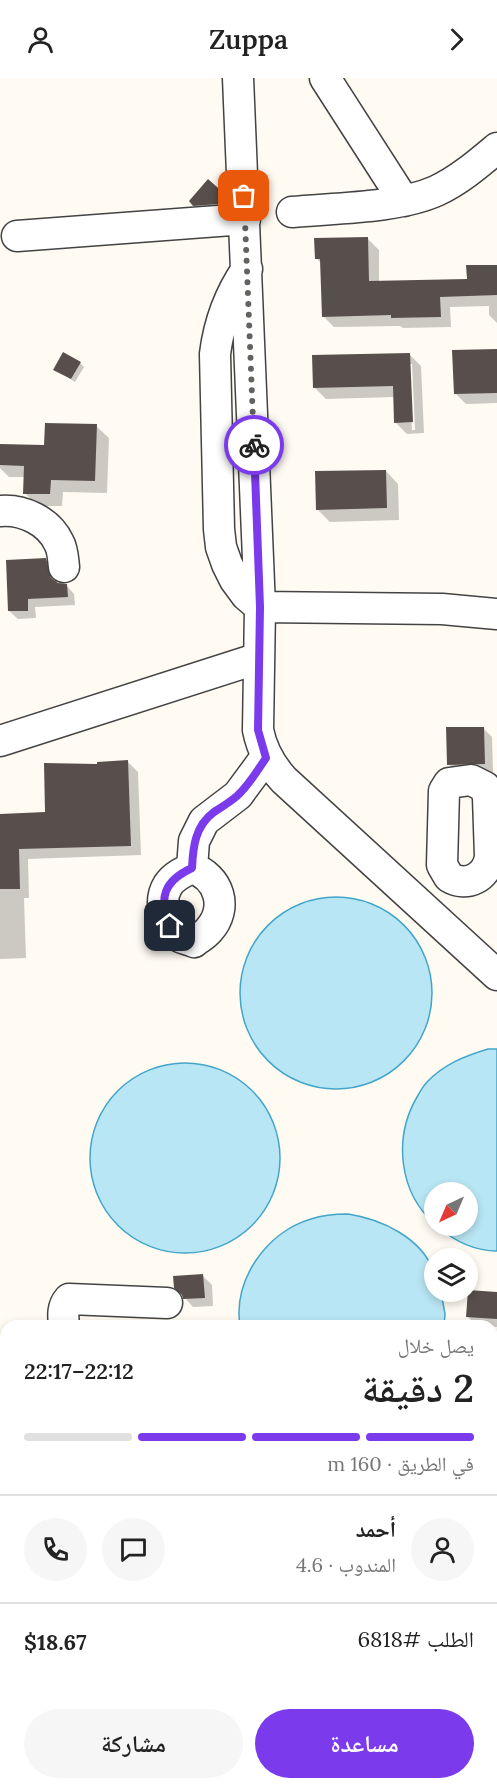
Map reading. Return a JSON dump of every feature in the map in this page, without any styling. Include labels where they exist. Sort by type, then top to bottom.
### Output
[{"type":"lane","points":[[238,78],[247,268],[228,300],[217,335],[216,354],[219,529],[227,564],[246,595],[260,607],[442,609],[497,614]]},
{"type":"lane","points":[[325,78],[404,201]]},
{"type":"lane","points":[[292,212],[404,201],[435,191],[466,173],[497,148]]},
{"type":"lane","points":[[17,236],[245,219]]},
{"type":"lane","points":[[0,511],[14,510],[27,514],[46,526],[60,544],[64,567]]},
{"type":"lane","points":[[260,607],[258,730],[266,758],[284,780],[497,975]]},
{"type":"lane","points":[[0,741],[259,658]]},
{"type":"lane","points":[[192,868],[194,841],[204,821],[238,795],[266,758]]},
{"type":"lane","points":[[422,906],[449,877]]},
{"type":"lane","points":[[64,1320],[63,1310],[69,1299],[167,1303]]},
{"type":"water","points":[[327,897],[345,897],[373,904],[404,925],[425,956],[432,993],[425,1030],[404,1061],[373,1082],[345,1089],[327,1089],[291,1078],[262,1054],[251,1038],[244,1021],[240,1002],[240,984],[251,948],[275,919],[291,908],[308,901]]},
{"type":"water","points":[[488,1049],[497,1049],[497,1251],[464,1244],[450,1236],[478,1236],[478,1182],[424,1182],[424,1212],[407,1181],[404,1164],[405,1130],[409,1113],[417,1097],[434,1076],[448,1065]]},
{"type":"water","points":[[176,1063],[194,1063],[230,1074],[245,1084],[259,1098],[276,1130],[280,1158],[276,1186],[269,1203],[259,1218],[245,1232],[213,1249],[194,1253],[176,1253],[140,1242],[125,1232],[111,1218],[94,1186],[90,1167],[90,1149],[101,1113],[111,1098],[125,1084],[157,1067]]},
{"type":"water","points":[[348,1214],[374,1220],[411,1240],[424,1255],[424,1302],[443,1302],[444,1320],[240,1320],[242,1291],[256,1260],[280,1235],[295,1225],[320,1217]]},
{"type":"building","points":[[208,179],[226,195],[218,204],[193,206],[189,201]]},
{"type":"building","points":[[368,237],[369,281],[467,279],[466,265],[497,265],[497,295],[440,297],[441,317],[391,318],[391,315],[322,317],[320,259],[315,259],[314,238]]},
{"type":"building","points":[[497,349],[497,393],[454,394],[452,350]]},
{"type":"building","points":[[63,352],[81,362],[71,379],[53,370]]},
{"type":"building","points":[[410,353],[413,422],[394,423],[393,386],[313,388],[312,355]]},
{"type":"building","points":[[45,423],[97,424],[95,481],[51,480],[50,494],[23,494],[24,466],[0,465],[0,444],[44,445]]},
{"type":"building","points":[[386,470],[387,508],[316,510],[315,471]]},
{"type":"building","points":[[46,558],[51,578],[58,583],[67,584],[68,597],[28,599],[28,611],[8,611],[6,560]]},
{"type":"building","points":[[446,727],[484,727],[485,764],[447,765]]},
{"type":"building","points":[[128,760],[131,846],[19,849],[20,889],[0,889],[0,814],[45,812],[44,763],[97,764],[97,762]]},
{"type":"building","points":[[203,1274],[205,1298],[183,1299],[174,1288],[173,1276]]},
{"type":"building","points":[[478,1291],[497,1292],[497,1319],[466,1317],[467,1302],[478,1302]]},
{"type":"way so far","points":[[244,196],[254,445]]},
{"type":"route","points":[[170,926],[164,913],[163,898],[169,885],[179,874],[192,868],[194,841],[198,830],[212,813],[238,795],[266,758],[258,730],[260,607],[254,445]]}]
